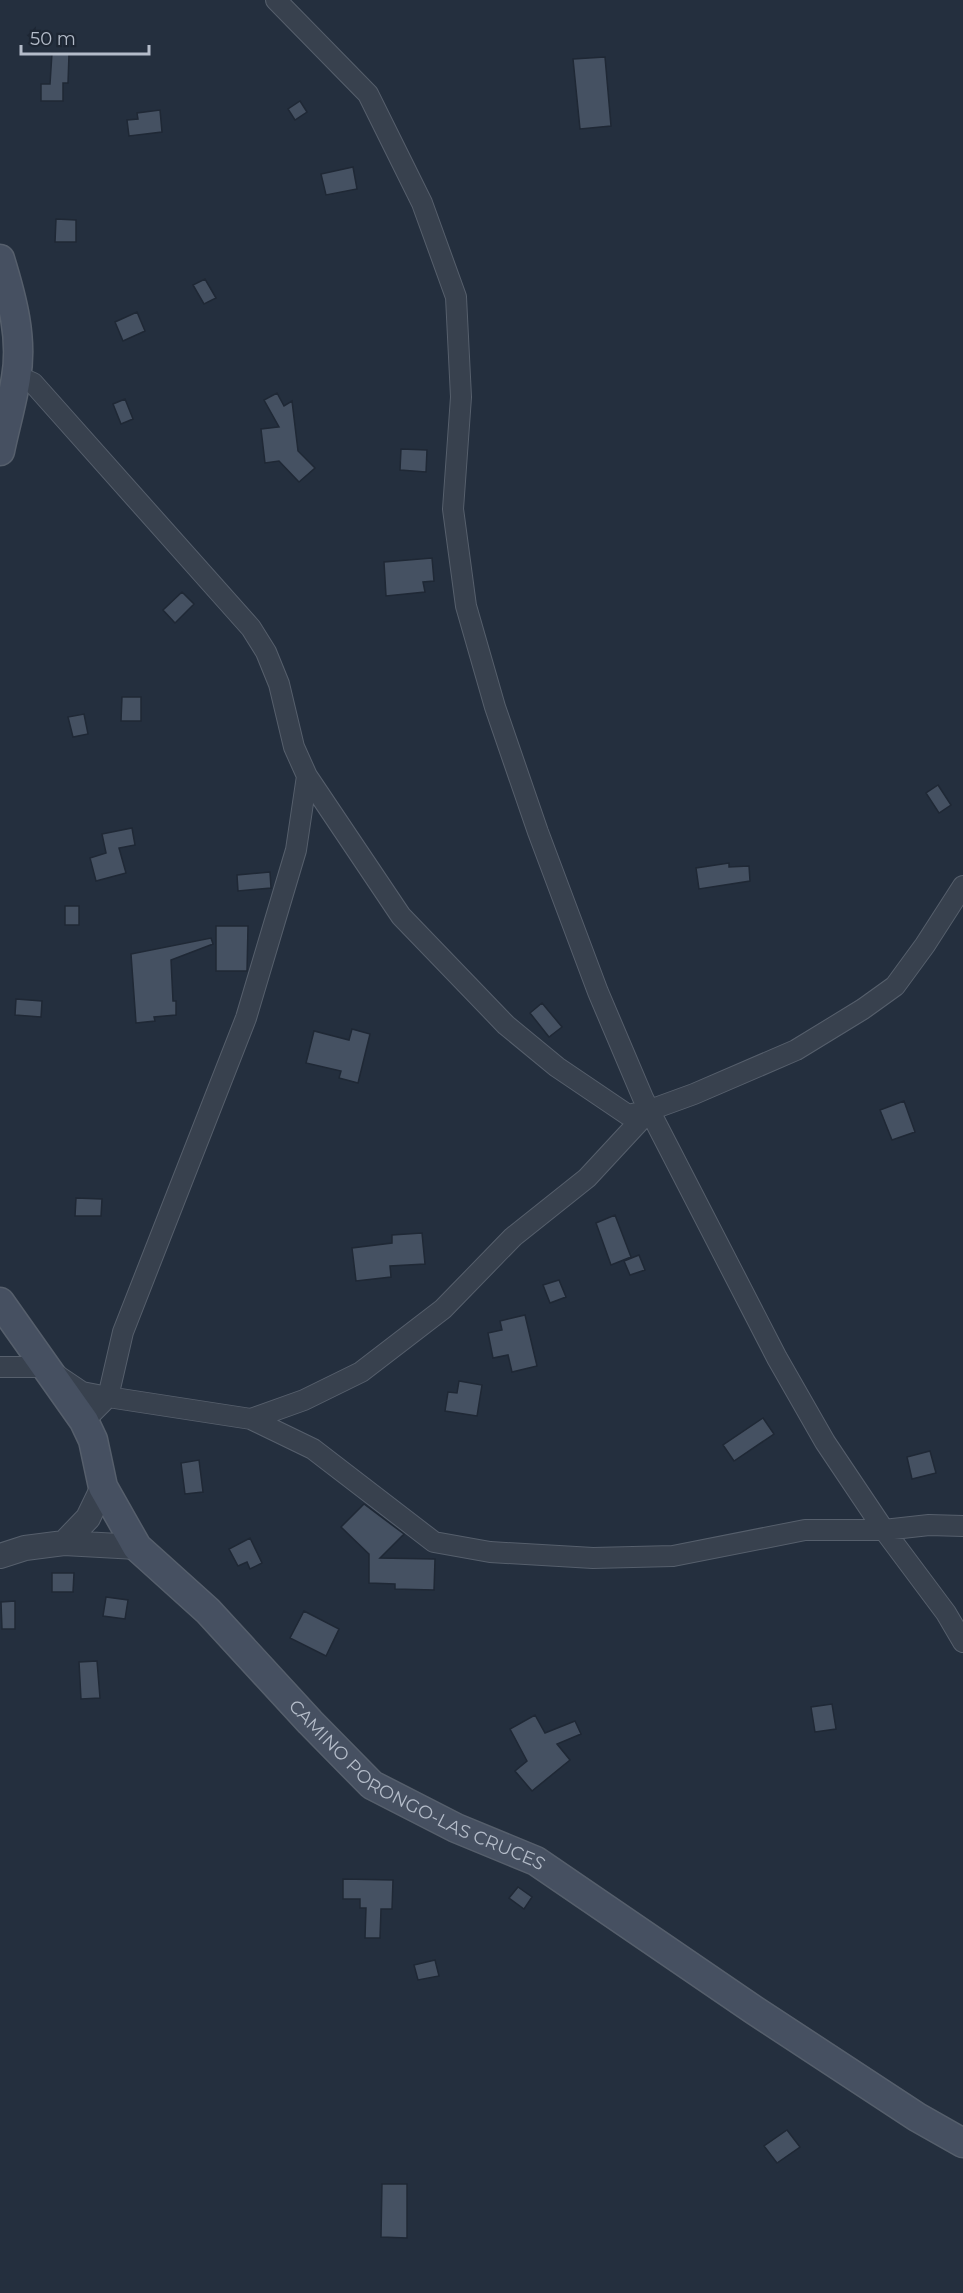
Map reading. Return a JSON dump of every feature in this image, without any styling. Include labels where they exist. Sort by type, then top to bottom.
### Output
[{"type":"main road","points":[[0,259],[12,298],[18,336],[16,376],[0,451]]},
{"type":"main road","name":"CAMINO PORONGO-LAS CRUCES","points":[[0,1302],[84,1421],[93,1440],[103,1487],[137,1547],[208,1611],[310,1722],[372,1785],[456,1828],[536,1861],[764,2016],[917,2117],[963,2143]]},
{"type":"street","points":[[276,0],[368,94],[422,203],[456,297],[461,397],[453,509],[466,606],[495,707],[538,832],[598,992],[643,1098],[777,1358],[825,1442],[884,1530],[946,1613],[963,1642]]},
{"type":"street","points":[[16,376],[33,383],[251,628],[266,652],[279,684],[294,747],[307,776],[401,916],[507,1025],[556,1067],[628,1115],[650,1110],[694,1094],[796,1050],[887,992],[895,986],[925,945],[963,886]]},
{"type":"street","points":[[84,1421],[108,1397],[123,1332],[246,1018],[296,849],[307,776]]},
{"type":"street","points":[[251,1419],[304,1400],[361,1372],[434,1316],[513,1238],[587,1178],[650,1110]]},
{"type":"street","points":[[0,1367],[45,1367],[82,1392],[251,1419],[314,1449],[434,1542],[490,1552],[593,1558],[673,1556],[805,1530],[884,1530],[929,1525],[963,1526]]},
{"type":"street","points":[[64,1543],[88,1518],[103,1487]]},
{"type":"street","points":[[0,1556],[25,1548],[64,1543],[137,1547]]},
{"type":"building","points":[[52,53],[69,54],[68,83],[63,83],[63,101],[41,101],[41,84],[50,84]]},
{"type":"building","points":[[605,57],[611,126],[580,129],[573,59]]},
{"type":"building","points":[[300,101],[307,112],[295,120],[288,109]]},
{"type":"building","points":[[160,110],[162,132],[129,136],[127,120],[138,119],[137,113]]},
{"type":"building","points":[[353,167],[357,189],[326,195],[321,174]]},
{"type":"building","points":[[56,219],[76,220],[76,242],[55,242]]},
{"type":"building","points":[[205,279],[216,298],[204,304],[193,285]]},
{"type":"building","points":[[137,312],[145,331],[123,341],[115,322]]},
{"type":"building","points":[[277,393],[284,406],[292,401],[298,451],[315,468],[299,482],[279,461],[265,463],[261,429],[279,427],[264,400]]},
{"type":"building","points":[[125,399],[133,419],[121,424],[113,404]]},
{"type":"building","points":[[401,449],[427,450],[426,472],[400,470]]},
{"type":"building","points":[[432,558],[434,581],[423,582],[425,592],[386,596],[384,562]]},
{"type":"building","points":[[182,592],[194,604],[175,623],[163,610]]},
{"type":"building","points":[[122,697],[141,697],[141,721],[121,721]]},
{"type":"building","points":[[84,714],[88,734],[73,737],[68,717]]},
{"type":"building","points":[[938,785],[951,805],[939,813],[926,793]]},
{"type":"building","points":[[132,828],[135,845],[119,848],[126,873],[96,881],[90,858],[106,853],[102,834]]},
{"type":"building","points":[[729,863],[729,867],[749,866],[750,881],[699,889],[696,868]]},
{"type":"building","points":[[270,872],[271,888],[238,891],[237,875]]},
{"type":"building","points":[[65,906],[79,906],[79,925],[65,925]]},
{"type":"building","points":[[216,926],[248,926],[247,971],[216,971]]},
{"type":"building","points":[[211,938],[213,944],[171,960],[176,1015],[154,1017],[155,1021],[136,1023],[131,954]]},
{"type":"building","points":[[16,999],[42,1001],[41,1017],[15,1015]]},
{"type":"building","points":[[542,1003],[562,1027],[549,1037],[530,1013]]},
{"type":"building","points":[[352,1029],[370,1034],[358,1083],[339,1078],[341,1071],[306,1063],[314,1031],[349,1040]]},
{"type":"building","points":[[904,1101],[915,1132],[892,1140],[880,1110]]},
{"type":"building","points":[[76,1198],[102,1199],[101,1216],[75,1216]]},
{"type":"building","points":[[615,1215],[631,1257],[611,1265],[596,1223]]},
{"type":"building","points":[[422,1233],[425,1264],[390,1266],[391,1277],[356,1281],[352,1248],[392,1243],[392,1235]]},
{"type":"building","points":[[639,1255],[645,1270],[630,1275],[624,1261]]},
{"type":"building","points":[[559,1280],[566,1297],[550,1303],[543,1285]]},
{"type":"building","points":[[525,1315],[537,1366],[512,1372],[508,1355],[493,1358],[488,1333],[502,1330],[500,1321]]},
{"type":"building","points":[[459,1381],[482,1385],[477,1416],[445,1411],[448,1392],[457,1393]]},
{"type":"building","points":[[763,1418],[774,1434],[734,1461],[723,1445]]},
{"type":"building","points":[[930,1451],[936,1473],[912,1479],[907,1457]]},
{"type":"building","points":[[199,1460],[203,1492],[185,1494],[181,1463]]},
{"type":"building","points":[[364,1504],[404,1534],[380,1558],[435,1559],[434,1590],[395,1589],[395,1584],[369,1583],[369,1554],[341,1527]]},
{"type":"building","points":[[250,1538],[262,1563],[250,1569],[247,1562],[238,1566],[229,1549]]},
{"type":"building","points":[[52,1573],[74,1573],[73,1592],[52,1592]]},
{"type":"building","points":[[106,1597],[128,1600],[125,1619],[103,1616]]},
{"type":"building","points":[[15,1601],[15,1629],[2,1629],[1,1602]]},
{"type":"building","points":[[304,1611],[339,1629],[326,1656],[290,1638]]},
{"type":"building","points":[[97,1661],[100,1698],[81,1699],[79,1662]]},
{"type":"building","points":[[832,1704],[836,1729],[815,1732],[811,1707]]},
{"type":"building","points":[[535,1715],[545,1733],[575,1721],[581,1734],[557,1744],[570,1760],[532,1791],[515,1771],[527,1761],[510,1729]]},
{"type":"building","points":[[343,1879],[393,1880],[392,1909],[381,1909],[380,1938],[365,1938],[366,1908],[360,1908],[360,1899],[343,1899]]},
{"type":"building","points":[[518,1887],[532,1897],[524,1909],[509,1898]]},
{"type":"building","points":[[435,1960],[439,1976],[418,1980],[414,1965]]},
{"type":"building","points":[[787,2130],[800,2147],[777,2163],[764,2146]]},
{"type":"building","points":[[382,2184],[407,2184],[407,2238],[381,2237]]}]
